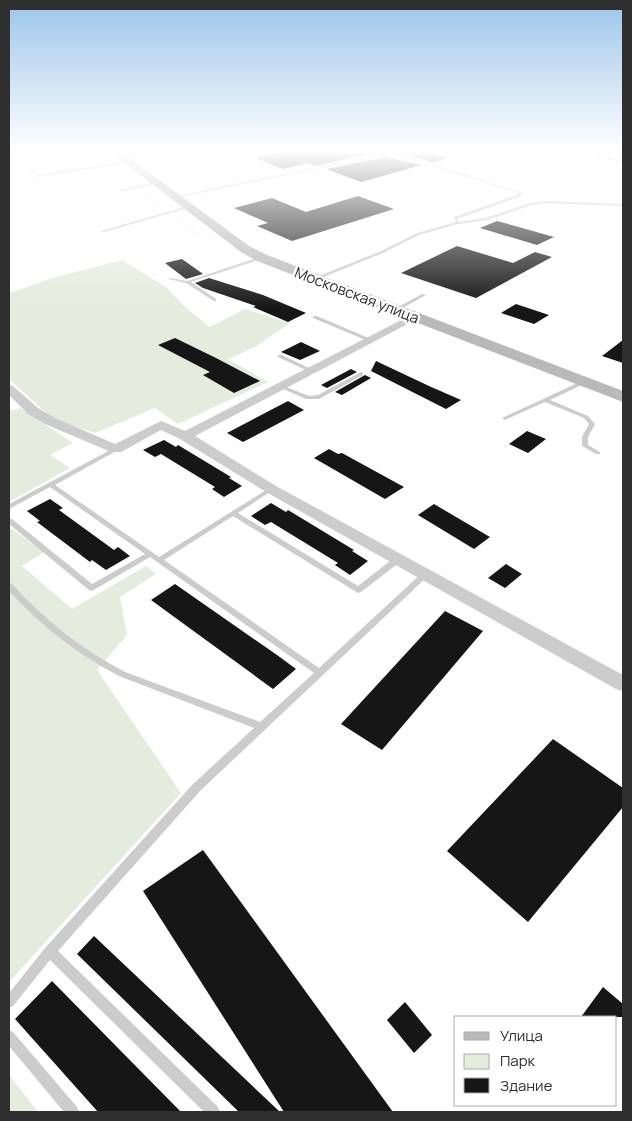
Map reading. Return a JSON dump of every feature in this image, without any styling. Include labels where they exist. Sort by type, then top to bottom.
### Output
[{"type":"main road","name":"Московская улица","points":[[184,203],[245,250],[262,258],[623,397]]},
{"type":"street","points":[[185,436],[414,317]]},
{"type":"street","points":[[9,389],[33,411],[50,421],[116,449],[161,425],[185,436],[271,489],[623,684]]},
{"type":"lane","points":[[458,223],[455,218],[497,203]]},
{"type":"lane","points":[[316,279],[382,252],[418,234],[458,223],[486,219],[536,203]]},
{"type":"lane","points":[[580,203],[623,205]]},
{"type":"lane","points":[[103,231],[189,207]]},
{"type":"lane","points":[[187,282],[262,258]]},
{"type":"lane","points":[[170,278],[187,282],[214,300]]},
{"type":"lane","points":[[395,310],[424,295]]},
{"type":"lane","points":[[315,317],[370,340]]},
{"type":"lane","points":[[280,356],[312,370]]},
{"type":"lane","points":[[282,387],[308,398],[319,397],[361,374]]},
{"type":"lane","points":[[505,418],[584,382]]},
{"type":"lane","points":[[545,400],[586,417],[592,424],[585,437],[585,446],[598,453]]},
{"type":"lane","points":[[9,507],[116,449]]},
{"type":"lane","points":[[50,484],[320,673]]},
{"type":"lane","points":[[159,560],[271,489]]},
{"type":"lane","points":[[234,513],[358,590],[397,560]]},
{"type":"lane","points":[[9,521],[92,588],[150,554]]},
{"type":"lane","points":[[9,1002],[50,950],[196,788],[425,575]]},
{"type":"lane","points":[[9,586],[29,608],[64,639],[102,664],[122,674],[262,727]]},
{"type":"lane","points":[[50,950],[213,1112]]},
{"type":"lane","points":[[9,1036],[72,1112]]},
{"type":"green space","points":[[122,260],[166,287],[186,308],[210,327],[245,309],[290,323],[255,347],[228,359],[268,382],[178,424],[155,408],[95,433],[54,420],[9,379],[9,293],[56,277]]},
{"type":"green space","points":[[20,408],[73,443],[50,455],[70,468],[9,502],[9,411]]},
{"type":"green space","points":[[9,527],[44,552],[22,566],[72,609],[146,566],[156,574],[120,597],[127,635],[97,670],[181,793],[9,982]]},
{"type":"green space","points":[[9,1075],[38,1112],[9,1112]]},
{"type":"building","points":[[252,203],[285,203],[306,212],[334,203],[378,203],[394,209],[292,241],[257,226],[268,223],[234,208]]},
{"type":"building","points":[[497,221],[554,237],[537,245],[480,228]]},
{"type":"building","points":[[457,246],[513,263],[535,252],[552,257],[476,298],[401,273]]},
{"type":"building","points":[[182,259],[203,274],[186,279],[165,263]]},
{"type":"building","points":[[209,278],[263,295],[306,313],[288,322],[253,307],[256,306],[203,288],[195,283]]},
{"type":"building","points":[[516,304],[549,315],[534,324],[501,313]]},
{"type":"building","points":[[175,338],[260,381],[234,393],[203,375],[210,372],[158,345]]},
{"type":"building","points":[[623,340],[623,363],[602,356]]},
{"type":"building","points":[[301,342],[320,351],[300,360],[281,352]]},
{"type":"building","points":[[376,361],[461,400],[446,409],[371,371]]},
{"type":"building","points":[[351,369],[357,372],[327,388],[321,385]]},
{"type":"building","points":[[365,375],[371,378],[342,395],[335,392]]},
{"type":"building","points":[[288,401],[304,410],[243,442],[227,433]]},
{"type":"building","points":[[527,431],[546,439],[528,453],[509,444]]},
{"type":"building","points":[[164,440],[176,447],[178,445],[231,477],[229,478],[242,486],[224,497],[212,489],[215,487],[161,454],[155,457],[143,450]]},
{"type":"building","points":[[329,449],[338,454],[342,453],[404,487],[385,499],[314,458]]},
{"type":"building","points":[[50,499],[63,508],[59,510],[114,550],[118,547],[130,556],[106,570],[92,560],[90,562],[37,522],[40,521],[27,511]]},
{"type":"building","points":[[271,503],[286,512],[288,510],[354,550],[352,551],[368,561],[350,575],[335,565],[338,563],[271,522],[265,525],[251,516]]},
{"type":"building","points":[[434,504],[490,537],[474,549],[418,515]]},
{"type":"building","points":[[506,564],[522,574],[505,588],[488,578]]},
{"type":"building","points":[[175,584],[296,669],[273,689],[151,600]]},
{"type":"building","points":[[445,611],[483,631],[382,750],[341,724]]},
{"type":"building","points":[[553,739],[623,788],[623,807],[528,922],[447,851]]},
{"type":"building","points":[[203,850],[393,1112],[284,1112],[143,891]]},
{"type":"building","points":[[94,936],[280,1112],[239,1112],[77,954]]},
{"type":"building","points":[[52,981],[181,1112],[98,1112],[15,1019]]},
{"type":"building","points":[[603,987],[623,1004],[623,1017],[582,1016]]},
{"type":"building","points":[[405,1002],[432,1035],[414,1053],[387,1020]]}]
